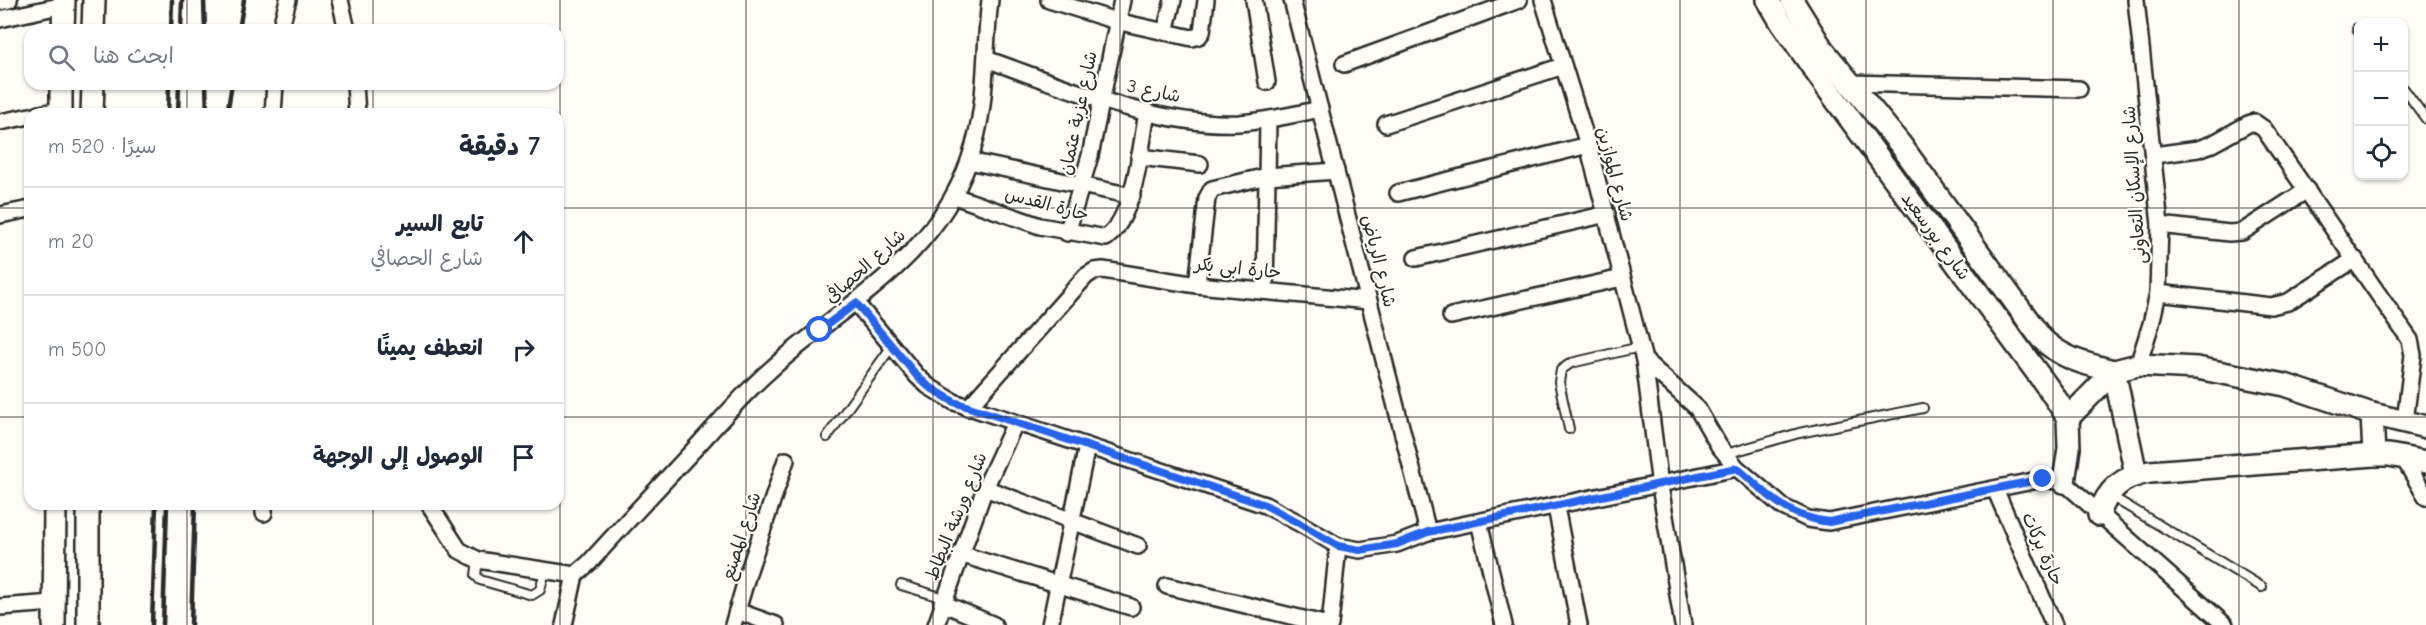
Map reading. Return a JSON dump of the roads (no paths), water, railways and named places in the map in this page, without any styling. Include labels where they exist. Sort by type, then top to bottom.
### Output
[{"type":"main road","points":[[93,24],[94,0]]},
{"type":"main road","name":"شارع بورسعيد","points":[[1768,0],[1825,85],[2052,393],[2068,418]]},
{"type":"main road","name":"شارع بورسعيد","points":[[1792,0],[1823,50],[1900,144],[2041,338],[2061,355],[2084,364],[2114,371]]},
{"type":"main road","points":[[63,24],[64,2]]},
{"type":"main road","points":[[61,90],[61,108]]},
{"type":"main road","points":[[92,108],[93,90]]},
{"type":"main road","points":[[2064,482],[2067,465],[2068,418],[2114,371],[2138,365],[2198,368],[2238,374],[2285,385],[2372,414],[2426,428]]},
{"type":"main road","points":[[2114,371],[2136,474]]},
{"type":"main road","points":[[2372,414],[2374,455]]},
{"type":"main road","points":[[2099,515],[2108,494],[2126,478],[2136,474],[2374,455],[2403,457],[2426,462]]},
{"type":"main road","points":[[54,625],[56,510]]},
{"type":"main road","points":[[88,510],[88,625]]},
{"type":"street","points":[[0,2],[9,0]]},
{"type":"street","points":[[282,24],[288,0]]},
{"type":"street","points":[[340,0],[346,24]]},
{"type":"street","name":"شارع الحصافي","points":[[575,575],[589,563],[768,372],[856,303],[912,253],[929,234],[954,196],[969,161],[980,125],[985,90],[990,0]]},
{"type":"street","points":[[1049,0],[1116,21],[1192,38],[1200,36],[1206,0]]},
{"type":"street","name":"شارع عزبة عثمان","points":[[1067,233],[1082,187],[1122,0]]},
{"type":"street","points":[[1165,32],[1173,0]]},
{"type":"street","points":[[1254,0],[1267,82]]},
{"type":"street","name":"شارع الرياض","points":[[1292,0],[1428,532]]},
{"type":"street","points":[[1344,64],[1519,0]]},
{"type":"street","name":"شارع الموازين","points":[[1543,0],[1588,145],[1642,354],[1660,486],[1683,625]]},
{"type":"street","name":"شارع الإسكان التعاونى","points":[[2136,0],[2160,225],[2158,293],[2138,365]]},
{"type":"street","points":[[0,20],[64,2]]},
{"type":"street","name":"شارع 3","points":[[986,59],[1147,112],[1196,120],[1236,123],[1268,120],[1320,109]]},
{"type":"street","points":[[1386,124],[1563,66]]},
{"type":"street","points":[[1850,83],[2079,89]]},
{"type":"street","points":[[273,108],[275,90]]},
{"type":"street","points":[[355,90],[357,108]]},
{"type":"street","name":"حارة القدس","points":[[954,196],[1040,226],[1067,233],[1106,238],[1112,232],[1132,196],[1147,112]]},
{"type":"street","points":[[0,122],[24,117]]},
{"type":"street","points":[[1265,291],[1268,120]]},
{"type":"street","points":[[2154,155],[2198,149],[2253,122],[2264,129],[2410,340],[2413,355],[2405,422]]},
{"type":"street","points":[[1398,193],[1588,145]]},
{"type":"street","points":[[1139,158],[1200,164]]},
{"type":"street","points":[[969,161],[1132,196]]},
{"type":"street","points":[[1197,285],[1209,192],[1219,186],[1267,176],[1336,171]]},
{"type":"street","points":[[2160,225],[2229,233],[2241,232],[2307,190]]},
{"type":"street","points":[[0,215],[24,210]]},
{"type":"street","points":[[1416,258],[1607,214]]},
{"type":"street","points":[[2158,293],[2279,305],[2288,302],[2355,259]]},
{"type":"street","name":"حارة ابى بكر","points":[[968,408],[1086,276],[1094,271],[1103,270],[1197,285],[1369,301]]},
{"type":"street","points":[[1451,316],[1622,278]]},
{"type":"street","points":[[856,303],[928,386],[968,408],[1265,505],[1338,546],[1360,550],[1397,544],[1428,532],[1660,486],[1737,468]]},
{"type":"street","points":[[1642,354],[1697,408],[1737,468],[1783,507],[1808,519],[1829,522],[2043,479],[2064,482],[2225,625]]},
{"type":"street","name":"شارع ورشة البطاط","points":[[936,625],[985,488],[1015,423]]},
{"type":"street","points":[[1050,625],[1088,446]]},
{"type":"street","points":[[2403,457],[2426,497]]},
{"type":"street","name":"شارع المصنع","points":[[735,618],[786,460]]},
{"type":"street","points":[[985,488],[1138,546]]},
{"type":"street","name":"حارة بركات","points":[[1995,489],[2054,625]]},
{"type":"street","points":[[1556,507],[1579,625]]},
{"type":"street","points":[[433,510],[459,550],[478,560],[575,575],[564,625]]},
{"type":"street","points":[[1479,522],[1504,625]]},
{"type":"street","points":[[1167,586],[1329,625],[1338,546]]},
{"type":"street","points":[[960,554],[1131,607]]},
{"type":"street","points":[[943,601],[994,625]]},
{"type":"street","points":[[0,607],[54,603]]},
{"type":"street","points":[[735,618],[776,625]]},
{"type":"lane","points":[[2408,96],[2426,119]]},
{"type":"lane","points":[[827,437],[892,346]]},
{"type":"lane","points":[[1569,429],[1558,382],[1561,370],[1571,363],[1642,354]]},
{"type":"lane","points":[[1726,454],[1799,433],[1923,408]]},
{"type":"lane","points":[[2108,494],[2262,587]]},
{"type":"lane","points":[[478,560],[476,575],[480,580],[532,595],[540,590],[545,571]]},
{"type":"lane","points":[[901,585],[943,601]]},
{"type":"railway","points":[[171,24],[172,0]]},
{"type":"railway","points":[[181,24],[182,0]]},
{"type":"railway","points":[[204,0],[205,24]]},
{"type":"railway","points":[[240,24],[244,0]]},
{"type":"railway","points":[[168,108],[169,90]]},
{"type":"railway","points":[[178,108],[179,90]]},
{"type":"railway","points":[[206,90],[207,108]]},
{"type":"railway","points":[[228,108],[231,90]]},
{"type":"railway","points":[[152,625],[156,510]]},
{"type":"railway","points":[[163,625],[167,510]]},
{"type":"railway","points":[[191,625],[195,510]]}]
